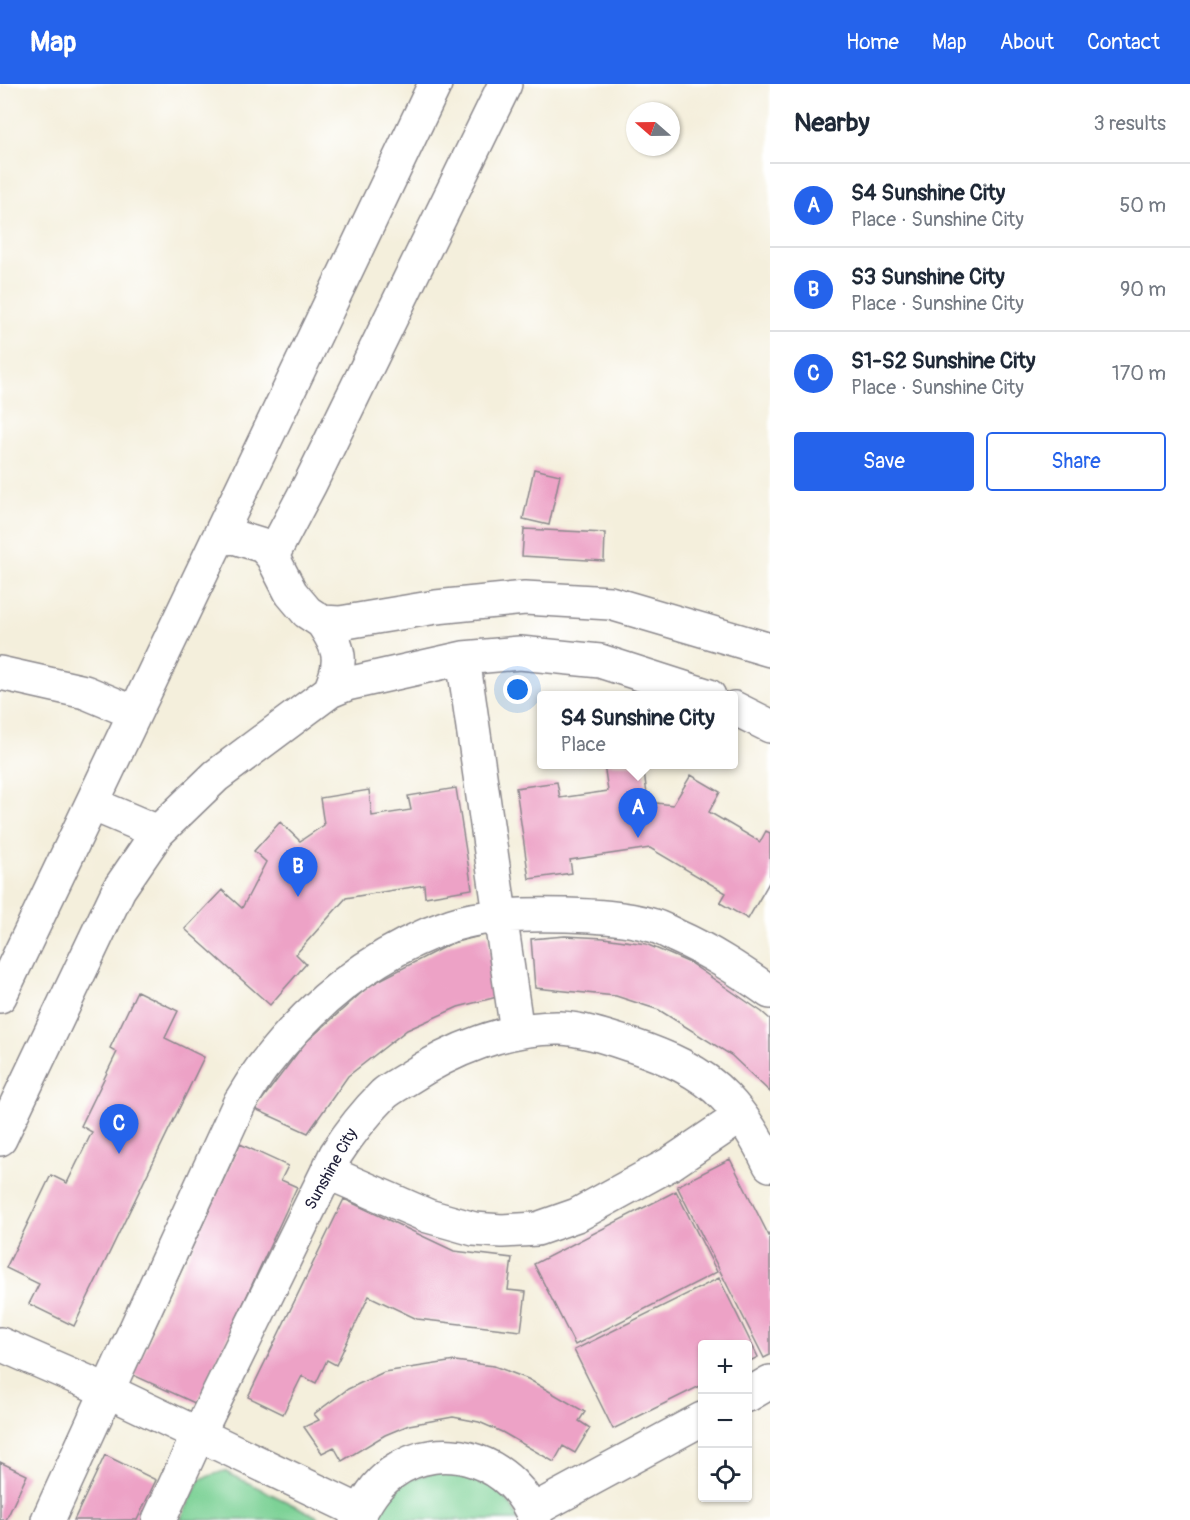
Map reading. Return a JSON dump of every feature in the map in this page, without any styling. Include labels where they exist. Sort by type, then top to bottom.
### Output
[{"type":"street","points":[[0,996],[435,84]]},
{"type":"street","points":[[272,556],[310,484],[505,84]]},
{"type":"street","points":[[219,539],[234,537],[263,546],[272,556],[291,592],[307,612],[322,622],[339,651],[339,671],[330,691]]},
{"type":"street","points":[[322,622],[340,623],[436,607],[525,597],[610,603],[770,650]]},
{"type":"street","points":[[0,1139],[119,889],[158,832],[216,776],[330,691],[347,684],[463,658],[520,653],[600,661],[693,691]]},
{"type":"street","points":[[463,658],[517,1032]]},
{"type":"street","points":[[0,673],[85,692],[135,713]]},
{"type":"street","points":[[738,710],[770,726]]},
{"type":"street","points":[[92,804],[158,832]]},
{"type":"street","points":[[48,1520],[240,1102],[264,1065],[308,1016],[349,978],[396,949],[454,924],[500,917],[548,914],[603,916],[653,925],[694,944],[770,992]]},
{"type":"street","name":"Sunshine City","points":[[159,1520],[199,1433],[336,1154],[357,1122],[386,1092],[424,1068],[473,1044],[517,1032],[561,1028],[601,1036],[641,1048],[685,1066],[724,1095],[751,1127],[770,1165]]},
{"type":"street","points":[[327,1172],[428,1216],[474,1229],[502,1231],[537,1229],[577,1215],[670,1164],[741,1116]]},
{"type":"street","points":[[0,1344],[199,1433],[358,1516],[371,1493],[392,1472],[420,1459],[450,1455],[482,1462],[510,1479],[530,1505],[534,1516],[698,1421]]},
{"type":"street","points":[[749,1394],[770,1382]]},
{"type":"green space","points":[[224,1471],[321,1520],[180,1520],[200,1479]]},
{"type":"green space","points":[[454,1471],[484,1482],[501,1493],[514,1510],[518,1520],[374,1520],[389,1497],[406,1482],[427,1474]]},
{"type":"building","points":[[534,469],[560,475],[549,525],[523,519]]},
{"type":"building","points":[[524,529],[605,533],[604,561],[522,556]]},
{"type":"building","points":[[605,769],[644,769],[648,802],[673,805],[691,775],[720,792],[709,812],[760,842],[766,831],[770,833],[770,881],[748,919],[720,903],[726,893],[650,848],[570,860],[572,873],[529,879],[516,788],[557,782],[560,798],[608,791]]},
{"type":"building","points":[[456,788],[472,889],[425,897],[424,885],[346,898],[296,954],[306,964],[270,1005],[185,929],[222,890],[242,908],[266,862],[254,851],[280,822],[300,841],[324,825],[320,798],[369,790],[372,816],[411,810],[408,796]]},
{"type":"building","points":[[488,934],[497,997],[458,1007],[407,1030],[348,1076],[308,1133],[255,1109],[305,1043],[370,985],[452,943]]},
{"type":"building","points":[[565,936],[604,938],[646,944],[690,963],[762,1012],[770,1019],[770,1092],[731,1055],[659,1010],[616,996],[535,988],[531,939]]},
{"type":"building","points":[[137,991],[178,1011],[165,1038],[204,1057],[74,1326],[29,1304],[39,1284],[6,1268],[51,1175],[67,1183],[92,1132],[81,1126],[117,1052],[110,1048]]},
{"type":"building","points":[[240,1144],[288,1166],[281,1180],[297,1187],[197,1404],[133,1375]]},
{"type":"building","points":[[730,1159],[770,1238],[770,1355],[764,1358],[677,1186]]},
{"type":"building","points":[[676,1191],[717,1272],[575,1345],[534,1264]]},
{"type":"building","points":[[344,1199],[454,1251],[512,1258],[508,1290],[526,1292],[521,1331],[417,1319],[369,1296],[336,1365],[327,1360],[316,1383],[302,1376],[283,1414],[248,1397]]},
{"type":"building","points":[[719,1278],[750,1340],[698,1340],[698,1387],[613,1429],[574,1350]]},
{"type":"building","points":[[752,1345],[758,1357],[752,1360]]},
{"type":"building","points":[[455,1361],[494,1366],[528,1379],[585,1412],[579,1421],[590,1428],[575,1453],[563,1446],[554,1462],[502,1432],[479,1422],[453,1417],[409,1425],[385,1435],[342,1461],[334,1447],[322,1453],[304,1427],[319,1420],[314,1414],[348,1389],[384,1372]]},
{"type":"building","points":[[105,1455],[156,1480],[137,1520],[74,1520]]},
{"type":"building","points":[[0,1462],[27,1475],[6,1520],[0,1520]]},
{"type":"place","name":"S4 Sunshine City","points":[[638,838]]},
{"type":"place","name":"S3 Sunshine City","points":[[298,897]]},
{"type":"place","name":"S1-S2 Sunshine City","points":[[119,1154]]}]
